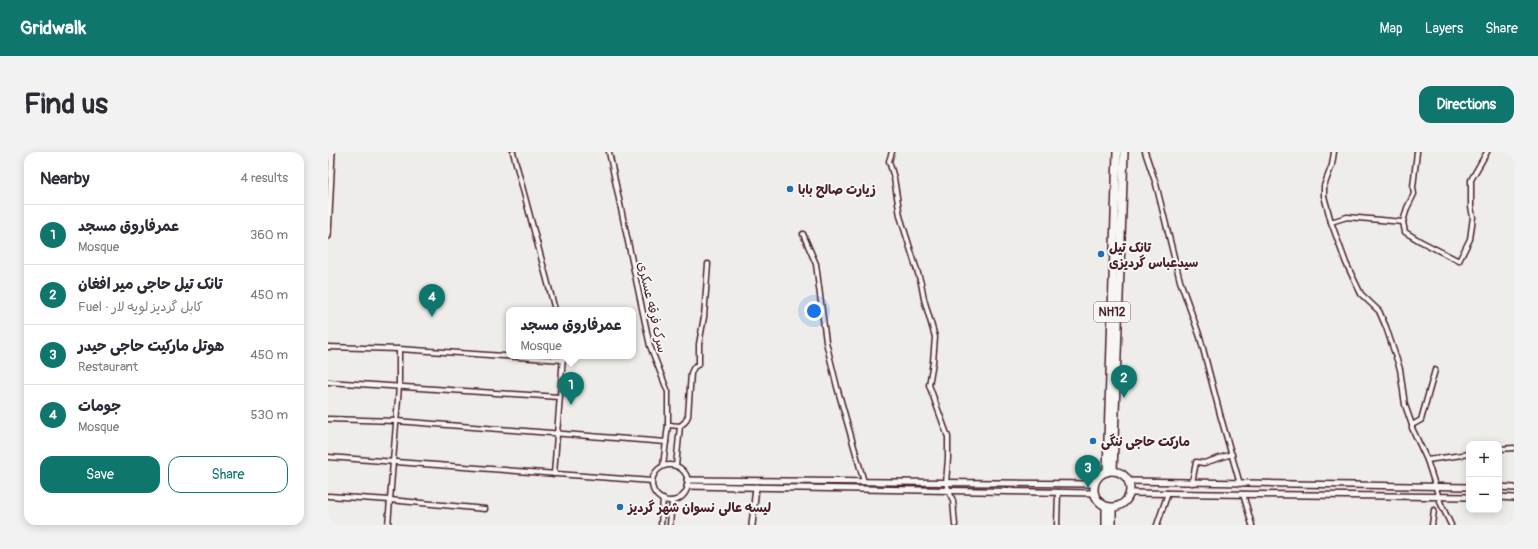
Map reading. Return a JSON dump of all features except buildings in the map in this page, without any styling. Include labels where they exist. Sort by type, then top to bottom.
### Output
[{"type":"highway","name":"NH12","points":[[1110,471],[1117,152]]},
{"type":"highway","name":"NH12","points":[[1110,471],[1124,152]]},
{"type":"highway","points":[[1110,471],[1124,476],[1128,481],[1130,493],[1124,503],[1109,507],[1097,500],[1094,493],[1094,484],[1097,478],[1110,471]]},
{"type":"highway","points":[[1106,525],[1109,507]]},
{"type":"highway","points":[[1109,507],[1112,525]]},
{"type":"street","points":[[328,236],[332,152]]},
{"type":"street","points":[[513,152],[555,307]]},
{"type":"street","name":"سرک فرقه عسکری","points":[[609,152],[650,346],[668,392],[668,425],[664,466]]},
{"type":"street","points":[[892,152],[889,161],[894,178],[900,216],[921,283],[934,336],[933,362],[929,385],[948,437],[946,483],[953,501],[955,525]]},
{"type":"street","points":[[1145,152],[1156,184],[1180,281],[1200,337],[1240,484]]},
{"type":"street","points":[[1334,152],[1332,165],[1324,186],[1324,196],[1331,222],[1346,263],[1361,294],[1378,311],[1386,327],[1400,369],[1405,405],[1412,428],[1427,460],[1438,496],[1451,525]]},
{"type":"street","points":[[1417,152],[1413,187],[1414,194],[1407,208],[1403,222],[1405,232],[1459,262],[1470,239],[1473,216],[1471,207],[1471,180],[1487,152]]},
{"type":"street","points":[[1331,222],[1347,217],[1403,222]]},
{"type":"street","points":[[803,234],[816,264],[826,342],[864,482]]},
{"type":"street","points":[[676,466],[680,426],[688,416],[691,373],[694,367],[699,364],[699,344],[704,317],[708,264]]},
{"type":"street","points":[[328,347],[506,355]]},
{"type":"street","points":[[388,525],[399,386],[399,349]]},
{"type":"street","points":[[554,474],[563,359]]},
{"type":"street","points":[[1412,425],[1421,420],[1435,370]]},
{"type":"street","points":[[328,382],[559,397]]},
{"type":"street","points":[[328,419],[396,421],[666,442]]},
{"type":"street","points":[[668,425],[680,426]]},
{"type":"street","points":[[1502,449],[1514,448]]},
{"type":"street","points":[[1192,483],[1196,462],[1204,463],[1232,454]]},
{"type":"street","points":[[1427,460],[1466,454]]},
{"type":"street","points":[[328,457],[652,481]]},
{"type":"street","points":[[664,466],[676,466],[684,472],[687,483],[682,496],[672,501],[663,500],[652,488],[652,481],[656,471],[664,466]]},
{"type":"street","points":[[1128,481],[1466,487]]},
{"type":"street","points":[[687,483],[864,482],[1094,484]]},
{"type":"street","points":[[687,483],[756,487],[1094,493]]},
{"type":"street","points":[[752,525],[756,487]]},
{"type":"street","points":[[1502,487],[1514,488]]},
{"type":"street","points":[[1056,525],[1058,492]]},
{"type":"street","points":[[1130,493],[1466,497]]},
{"type":"street","points":[[1157,525],[1168,493]]},
{"type":"street","points":[[1243,494],[1252,525]]},
{"type":"street","points":[[328,496],[486,509]]},
{"type":"street","points":[[1502,497],[1514,498]]},
{"type":"street","points":[[661,525],[663,500]]},
{"type":"street","points":[[671,525],[672,501]]},
{"type":"street","points":[[1432,525],[1434,510]]},
{"type":"place","name":"زیارت صالح بابا","points":[[790,189]]},
{"type":"place","name":"تانک تیل سیدعباس گردیزی","points":[[1101,254]]},
{"type":"place","name":"جومات","points":[[432,317]]},
{"type":"place","name":"تانک تیل حاجی میر افغان","points":[[1124,398]]},
{"type":"place","name":"عمرفاروق مسجد","points":[[571,405]]},
{"type":"place","name":"مارکت حاجی ننگی","points":[[1093,441]]},
{"type":"place","name":"هوتل مارکیت حاجی حیدر","points":[[1088,488]]},
{"type":"place","name":"لیسه عالی نسوان شهر گردیز","points":[[620,507]]}]
